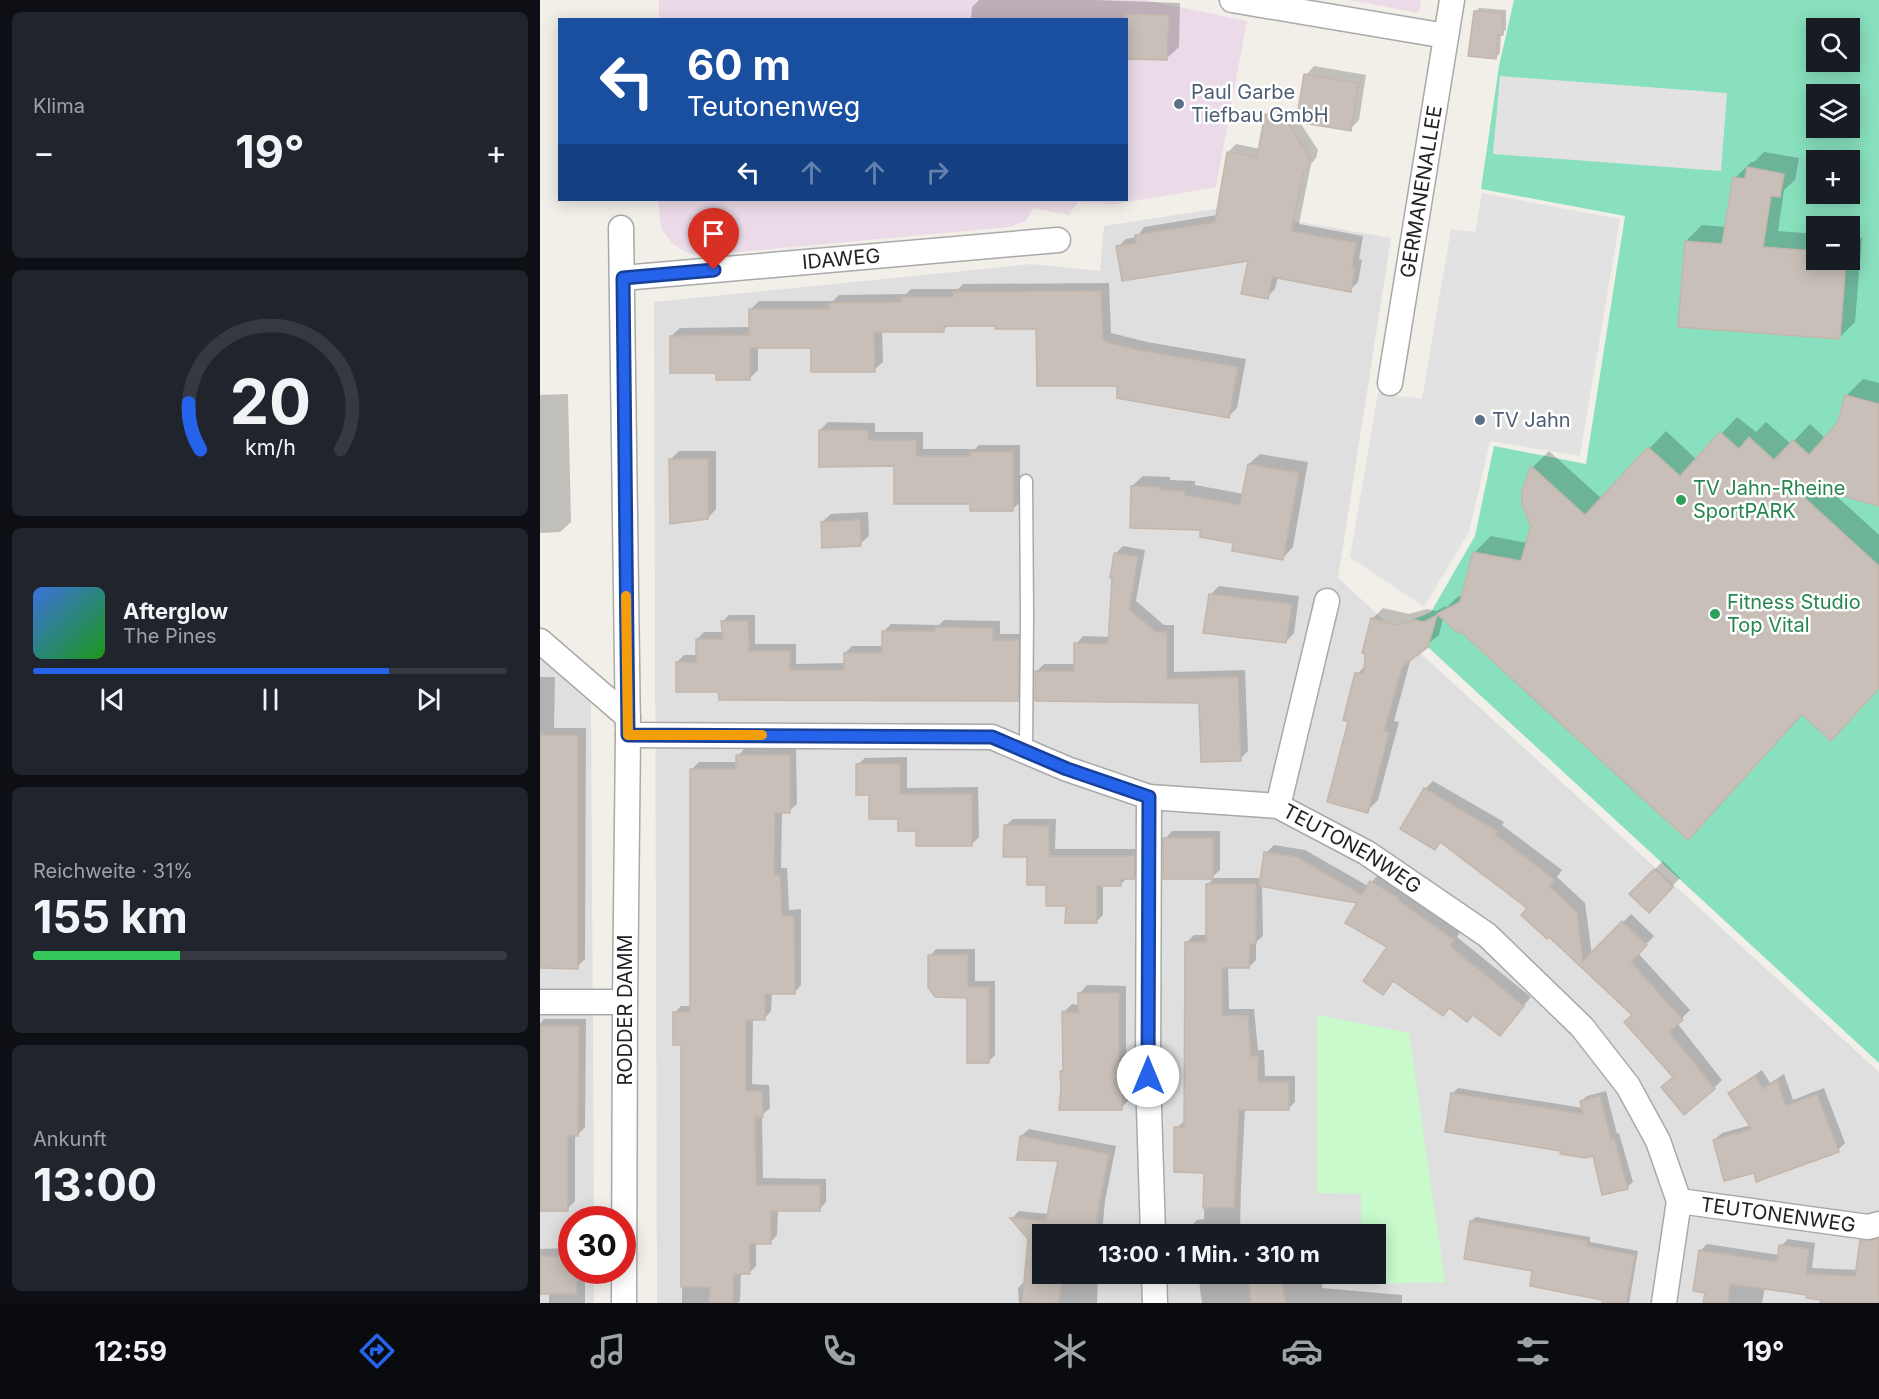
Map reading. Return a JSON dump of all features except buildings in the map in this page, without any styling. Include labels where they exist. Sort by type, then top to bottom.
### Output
[{"type":"street","points":[[1232,0],[1446,36]]},
{"type":"street","name":"GERMANENALLEE","points":[[1390,383],[1452,0]]},
{"type":"street","name":"RODDER DAMM","points":[[621,228],[628,726],[624,1303]]},
{"type":"street","name":"IDAWEG","points":[[623,278],[1058,240]]},
{"type":"street","points":[[1278,806],[1327,601]]},
{"type":"street","points":[[540,640],[628,726]]},
{"type":"street","name":"TEUTONENWEG","points":[[628,726],[992,737],[1067,769],[1149,797],[1278,806],[1367,853],[1487,935],[1582,1027],[1628,1086],[1658,1141],[1679,1201],[1664,1303]]},
{"type":"street","points":[[1149,797],[1148,1076],[1153,1224]]},
{"type":"street","points":[[540,1002],[625,1002]]},
{"type":"street","name":"TEUTONENWEG","points":[[1679,1201],[1868,1227],[1879,1224]]},
{"type":"street","points":[[1154,1284],[1155,1303]]},
{"type":"lane","points":[[1026,481],[1028,613],[1026,751]]},
{"type":"shaded area","name":"Paul Garbe Tiefbau GmbH","points":[[659,0],[1145,0],[1247,21],[1216,187],[1116,204],[1078,202],[1069,215],[1033,208],[1026,221],[1010,227],[706,255],[687,253],[672,243],[661,229],[658,201],[1128,201],[1128,18],[659,18]]},
{"type":"shaded area","points":[[1349,0],[1421,0],[1419,13]]},
{"type":"shaded area","points":[[1500,76],[1727,93],[1721,171],[1493,154]]},
{"type":"shaded area","name":"TV Jahn","points":[[1482,193],[1620,219],[1580,456],[1490,441],[1469,532],[1424,607],[1350,557],[1378,393],[1422,399],[1451,229],[1475,232]]},
{"type":"shaded area","points":[[1221,208],[1391,238],[1338,578],[1879,1072],[1879,1303],[657,1303],[654,302],[1032,264],[1100,271],[1104,226]]},
{"type":"shaded area","points":[[540,652],[591,698],[594,1206],[558,1206],[558,1284],[594,1284],[594,1303],[540,1303]]},
{"type":"green space","name":"TV Jahn-Rheine SportPARK","points":[[1514,0],[1879,0],[1879,1063],[1403,624],[1431,612],[1475,536],[1494,446],[1586,464],[1625,216],[1481,189],[1499,66]]},
{"type":"green space","points":[[1317,1015],[1409,1033],[1445,1282],[1386,1283],[1386,1224],[1361,1224],[1361,1194],[1317,1193]]},
{"type":"slow traffic","points":[[626,596],[628,735],[762,735]]},
{"type":"place","name":"Paul Garbe Tiefbau GmbH","points":[[1179,104]]},
{"type":"place","name":"TV Jahn","points":[[1480,420]]},
{"type":"place","name":"TV Jahn-Rheine SportPARK","points":[[1681,500]]},
{"type":"place","name":"Fitness Studio Top Vital","points":[[1715,614]]},
{"type":"route","points":[[714,270],[623,278],[628,735],[992,737],[1067,769],[1149,797],[1148,1076]]}]
